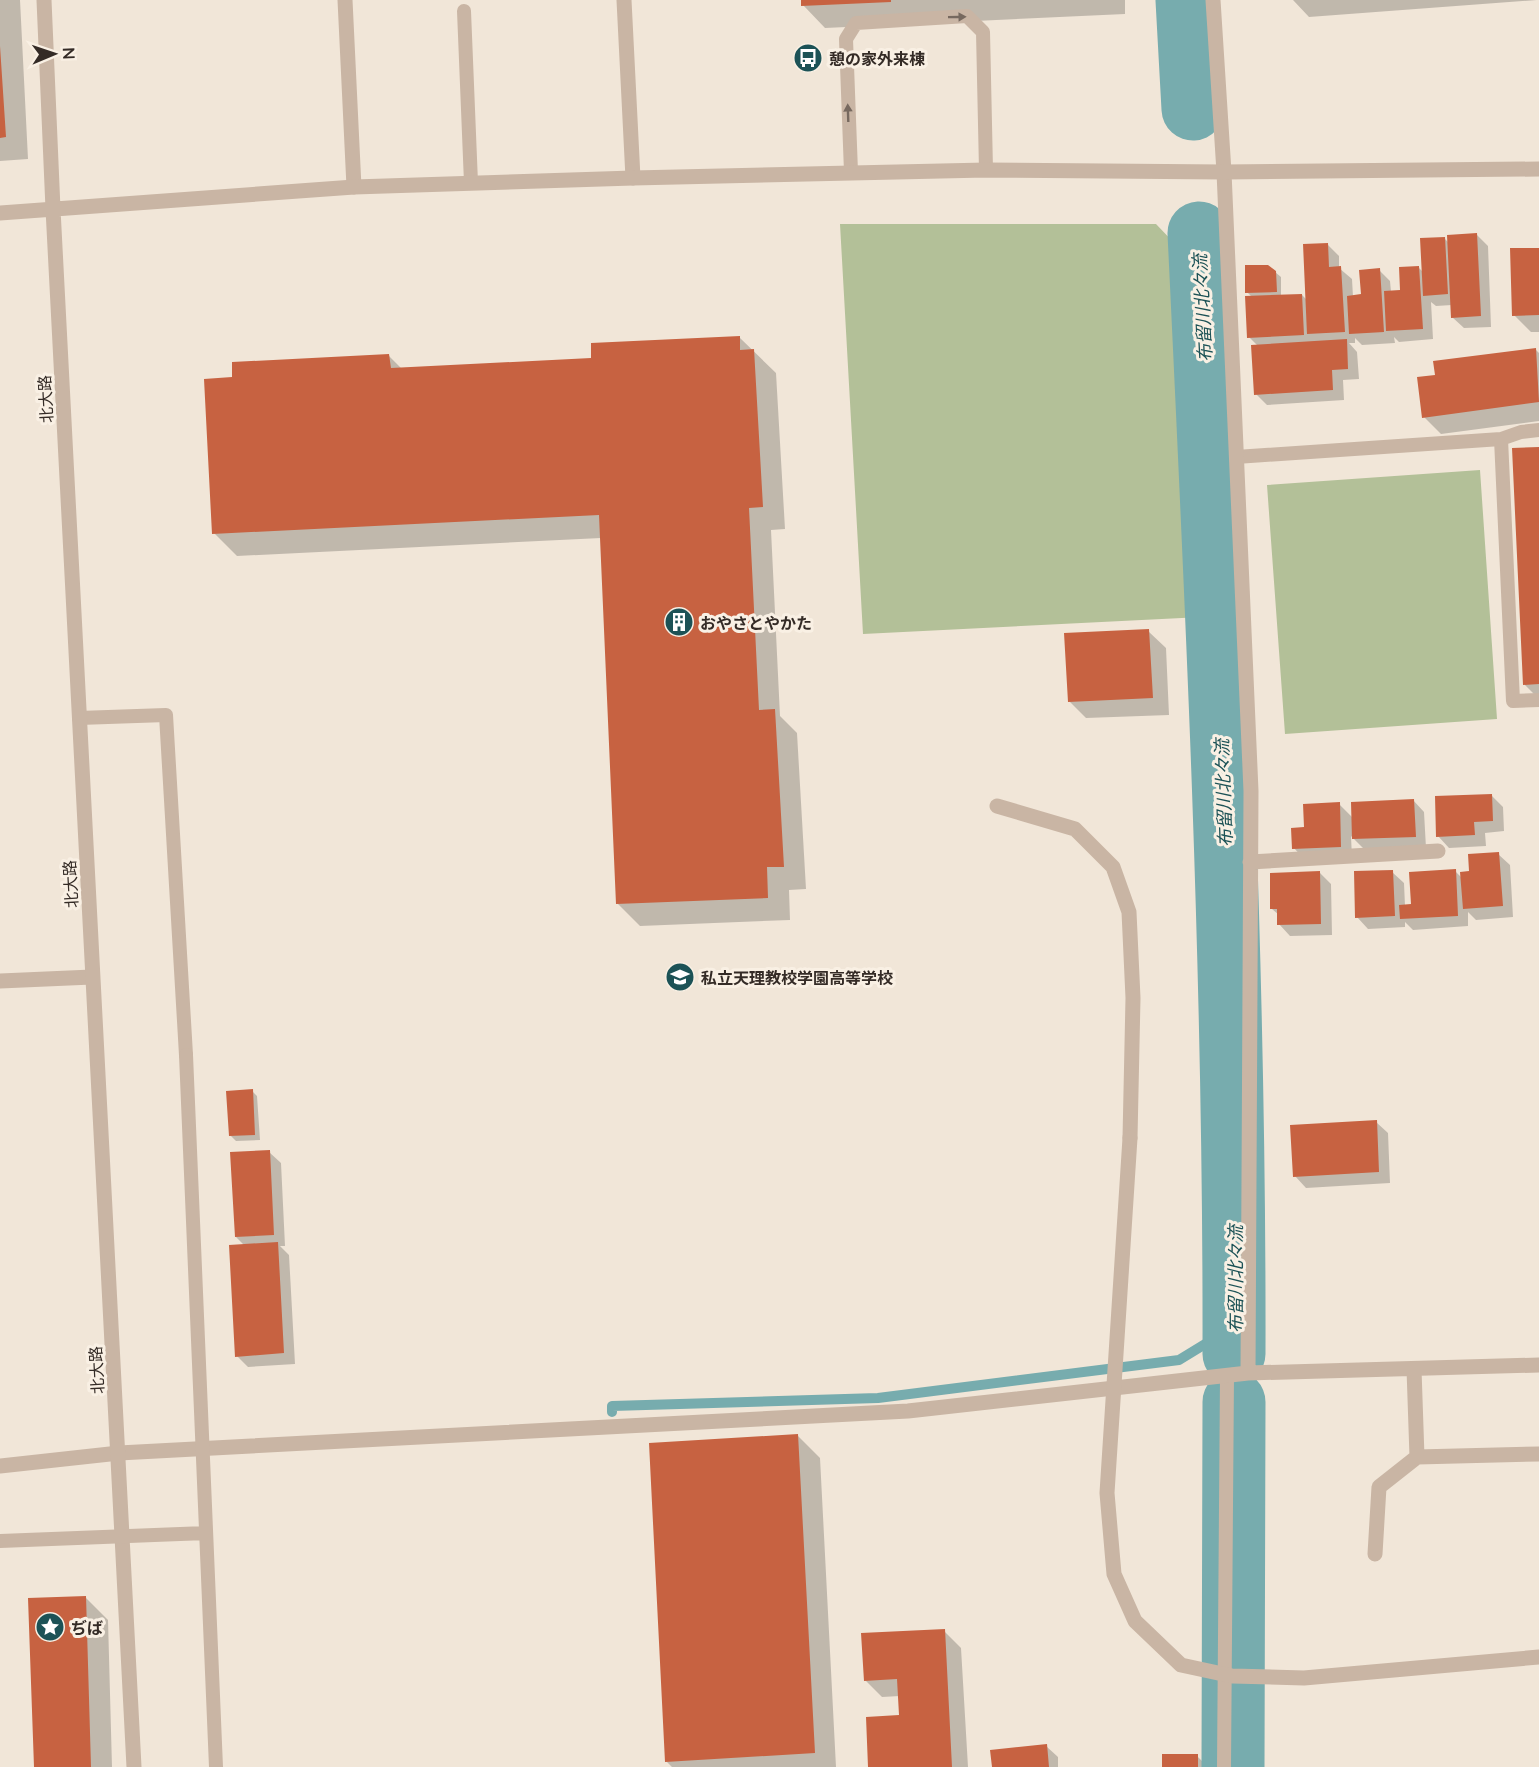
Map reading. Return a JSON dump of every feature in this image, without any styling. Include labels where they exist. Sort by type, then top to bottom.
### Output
[{"type":"street","name":"北大路","points":[[44,0],[134,1767]]},
{"type":"street","points":[[345,0],[354,187]]},
{"type":"street","points":[[624,0],[633,178]]},
{"type":"street","points":[[1213,0],[1224,172],[1251,791],[1248,1373]]},
{"type":"street","points":[[0,213],[354,187],[633,178],[986,170],[1224,172],[1539,169]]},
{"type":"street","points":[[997,806],[1075,830],[1113,867],[1129,912],[1134,998],[1130,1138],[1107,1493],[1114,1574],[1135,1622],[1180,1665],[1232,1676],[1304,1678],[1539,1657]]},
{"type":"street","points":[[1250,862],[1438,851]]},
{"type":"street","points":[[0,981],[92,977]]},
{"type":"street","points":[[0,1466],[119,1453],[908,1411],[1248,1373],[1539,1365]]},
{"type":"street","points":[[1414,1369],[1417,1457]]},
{"type":"street","points":[[1375,1554],[1379,1486],[1417,1457],[1539,1454]]},
{"type":"lane","points":[[464,11],[471,183]]},
{"type":"lane","points":[[850,172],[846,39],[856,23],[967,16],[983,32],[986,170]]},
{"type":"lane","points":[[1236,457],[1501,439],[1521,432],[1539,430]]},
{"type":"lane","points":[[1501,439],[1513,701],[1539,700]]},
{"type":"lane","points":[[79,718],[166,715],[186,1055],[216,1767]]},
{"type":"lane","points":[[1224,1767],[1227,1376]]},
{"type":"lane","points":[[0,1541],[206,1533]]},
{"type":"green space","points":[[840,224],[1156,224],[1178,247],[1202,617],[863,634]]},
{"type":"green space","points":[[1480,470],[1497,719],[1285,734],[1267,485]]},
{"type":"building","points":[[801,0],[891,0],[891,2],[801,6]]},
{"type":"building","points":[[0,46],[6,137],[0,138]]},
{"type":"building","points":[[1477,233],[1481,316],[1451,318],[1447,235]]},
{"type":"building","points":[[1445,237],[1448,294],[1423,296],[1420,238]]},
{"type":"building","points":[[1328,243],[1329,267],[1341,266],[1345,332],[1307,334],[1303,244]]},
{"type":"building","points":[[1510,248],[1539,248],[1539,315],[1512,316]]},
{"type":"building","points":[[1245,265],[1268,265],[1276,271],[1277,292],[1245,293]]},
{"type":"building","points":[[1419,266],[1423,329],[1386,331],[1384,291],[1400,290],[1399,267]]},
{"type":"building","points":[[1380,268],[1384,332],[1349,334],[1347,296],[1361,294],[1359,270]]},
{"type":"building","points":[[1302,294],[1304,335],[1247,338],[1245,296]]},
{"type":"building","name":"おやさとやかた","points":[[740,336],[740,350],[754,349],[763,507],[749,508],[759,710],[775,709],[784,867],[767,867],[768,898],[616,904],[599,515],[212,534],[204,379],[232,377],[232,362],[389,354],[391,368],[591,358],[591,343]]},
{"type":"building","points":[[1347,339],[1348,369],[1332,370],[1333,390],[1254,395],[1251,345]]},
{"type":"building","points":[[1536,348],[1539,402],[1422,418],[1417,377],[1435,375],[1433,361]]},
{"type":"building","points":[[1539,447],[1539,684],[1523,685],[1512,448]]},
{"type":"building","points":[[1149,629],[1153,698],[1068,702],[1064,633]]},
{"type":"building","points":[[1492,794],[1493,821],[1474,822],[1475,835],[1436,837],[1435,796]]},
{"type":"building","points":[[1414,799],[1416,837],[1352,839],[1351,802]]},
{"type":"building","points":[[1340,802],[1341,847],[1292,849],[1291,828],[1304,827],[1303,804]]},
{"type":"building","points":[[1499,852],[1503,906],[1463,909],[1460,872],[1469,871],[1468,854]]},
{"type":"building","points":[[1456,869],[1458,916],[1400,919],[1399,905],[1411,904],[1409,872]]},
{"type":"building","points":[[1393,870],[1395,916],[1355,918],[1354,871]]},
{"type":"building","points":[[1320,871],[1321,924],[1277,925],[1277,909],[1270,909],[1270,873]]},
{"type":"building","points":[[253,1089],[255,1135],[229,1136],[226,1091]]},
{"type":"building","points":[[1377,1120],[1379,1172],[1293,1177],[1290,1125]]},
{"type":"building","points":[[270,1150],[274,1235],[235,1237],[230,1152]]},
{"type":"building","points":[[278,1242],[284,1353],[235,1357],[229,1245]]},
{"type":"building","points":[[798,1434],[815,1753],[665,1762],[649,1443]]},
{"type":"building","points":[[86,1596],[91,1767],[34,1767],[28,1598]]},
{"type":"building","points":[[945,1629],[952,1767],[868,1767],[866,1717],[899,1715],[897,1679],[864,1681],[861,1633]]},
{"type":"building","points":[[1047,1744],[1049,1767],[992,1767],[990,1750]]},
{"type":"building","points":[[1162,1754],[1198,1754],[1198,1767],[1162,1767]]},
{"type":"waterway","name":"布留川北々流","points":[[1187,0],[1193,109]]},
{"type":"waterway","name":"布留川北々流","points":[[1199,233],[1228,934],[1234,1214],[1234,1354]]},
{"type":"waterway","points":[[612,1412],[612,1406],[878,1398],[1179,1360],[1215,1338],[1235,1305]]},
{"type":"waterway","name":"布留川北々流","points":[[1233,1767],[1234,1402]]},
{"type":"place","name":"憩の家外来棟","points":[[808,58]]},
{"type":"place","name":"おやさとやかた","points":[[679,622]]},
{"type":"place","name":"私立天理教校学園高等学校","points":[[680,977]]},
{"type":"place","name":"ぢば","points":[[50,1627]]}]
